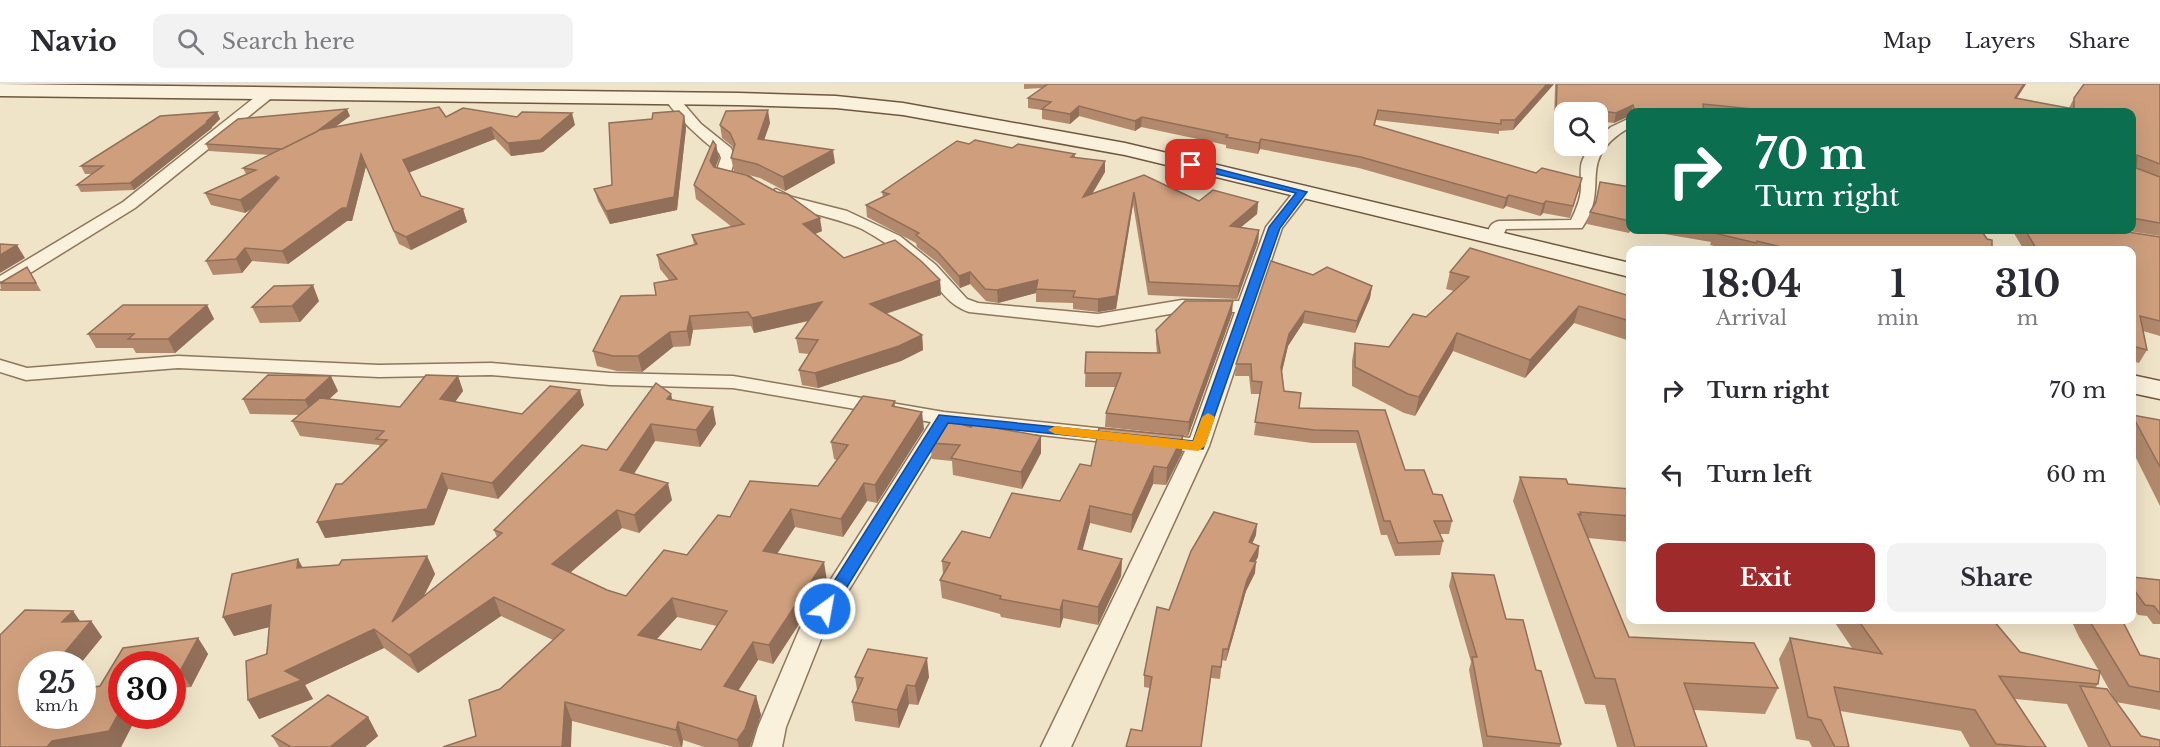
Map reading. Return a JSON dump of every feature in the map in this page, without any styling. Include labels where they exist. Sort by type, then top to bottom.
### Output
[{"type":"main road","points":[[0,90],[671,98],[836,102],[903,109],[1125,149],[1626,269]]},
{"type":"main road","points":[[2136,385],[2160,390]]},
{"type":"street","points":[[0,284],[129,205],[269,93]]},
{"type":"street","points":[[671,98],[685,118],[711,142],[726,151],[728,158],[723,176],[754,183],[786,200],[841,214],[865,224],[894,240],[930,269],[961,303],[976,308],[1098,320],[1182,306],[1247,307]]},
{"type":"street","points":[[1494,238],[1498,226],[1505,224],[1576,225],[1581,218],[1589,187],[1586,172],[1590,155],[1612,132],[1626,124]]},
{"type":"street","points":[[1056,747],[1198,446],[1275,227],[1302,192]]},
{"type":"street","points":[[0,366],[26,374],[178,362],[379,371],[491,369],[610,379],[733,382],[944,418],[1198,446]]},
{"type":"street","points":[[767,747],[772,727],[813,628],[944,418]]},
{"type":"building","points":[[1048,84],[1547,84],[1515,120],[1501,120],[1501,124],[1378,110],[1374,125],[1536,173],[1542,168],[1582,178],[1573,206],[1546,201],[1543,204],[1509,195],[1506,198],[1361,157],[1261,139],[1259,143],[1226,137],[1228,135],[1142,117],[1135,121],[1079,106],[1070,114],[1042,109],[1051,102],[1028,98]]},
{"type":"building","points":[[1557,84],[2024,84],[2015,98],[2069,108],[1743,108],[1703,104],[1704,108],[1634,108],[1633,105],[1616,113],[1608,112],[1608,102],[1556,102]]},
{"type":"building","points":[[2084,84],[2160,84],[2160,164],[2137,155],[2136,168],[2136,108],[2074,108],[2074,98]]},
{"type":"building","points":[[439,107],[446,117],[463,108],[517,117],[522,112],[572,113],[540,140],[508,143],[491,127],[403,160],[421,196],[463,209],[406,237],[394,231],[361,154],[347,208],[342,208],[282,251],[245,248],[236,259],[206,261],[279,178],[276,176],[240,200],[205,193],[256,170],[243,168],[319,130]]},
{"type":"building","points":[[347,109],[316,132],[282,149],[206,144],[238,119]]},
{"type":"building","points":[[768,110],[758,139],[833,150],[783,177],[757,164],[731,158],[735,144],[730,133],[720,125],[726,111]]},
{"type":"building","points":[[679,111],[684,116],[674,197],[606,211],[594,189],[612,185],[609,123],[652,119],[653,113]]},
{"type":"building","points":[[217,112],[207,121],[209,121],[130,183],[77,185],[103,166],[81,166],[160,116]]},
{"type":"building","points":[[975,140],[1012,148],[1018,144],[1075,154],[1071,157],[1105,161],[1083,197],[1144,175],[1199,201],[1213,190],[1258,202],[1230,226],[1259,230],[1239,286],[1149,282],[1134,192],[1116,296],[1098,299],[1073,297],[1075,291],[1036,289],[1038,280],[997,290],[985,289],[970,272],[959,276],[937,251],[916,235],[919,233],[866,205],[889,194],[882,192],[957,141],[969,144]]},
{"type":"building","points":[[713,141],[716,145],[710,161],[714,167],[746,175],[777,192],[787,194],[820,218],[803,224],[844,258],[895,240],[921,261],[940,280],[870,304],[922,335],[899,346],[815,373],[799,370],[818,340],[796,338],[822,302],[752,318],[748,312],[690,316],[687,331],[670,332],[638,356],[613,356],[593,351],[621,296],[656,295],[654,283],[677,279],[657,255],[697,244],[692,235],[744,224],[694,185]]},
{"type":"building","points":[[2136,168],[2160,177],[2160,223],[2136,219]]},
{"type":"building","points":[[1600,182],[1626,186],[1626,220],[1590,212],[1596,202]]},
{"type":"building","points":[[2136,233],[2160,237],[2160,321],[2140,316],[2147,350],[2136,347],[2136,246],[2035,246],[2027,234]]},
{"type":"building","points":[[1718,234],[1984,234],[1987,239],[1992,240],[1992,246],[1777,246],[1757,241],[1756,243]]},
{"type":"building","points":[[0,244],[17,245],[0,255]]},
{"type":"building","points":[[1470,248],[1626,295],[1626,320],[1579,306],[1530,360],[1457,333],[1419,397],[1408,394],[1355,367],[1355,343],[1389,347],[1413,314],[1426,317],[1469,277],[1450,272]]},
{"type":"building","points":[[1271,261],[1313,275],[1327,267],[1372,286],[1357,321],[1305,311],[1289,334],[1281,367],[1284,391],[1301,393],[1299,408],[1385,410],[1405,470],[1424,470],[1433,494],[1442,495],[1452,521],[1434,521],[1443,541],[1398,543],[1390,521],[1384,521],[1358,431],[1314,430],[1255,422],[1262,382],[1252,381],[1251,364],[1236,364]]},
{"type":"building","points":[[27,267],[36,283],[0,283],[0,282]]},
{"type":"building","points":[[313,285],[292,306],[252,307],[274,286]]},
{"type":"building","points":[[1185,301],[1233,301],[1189,422],[1106,413],[1121,373],[1085,373],[1086,352],[1160,353],[1156,330]]},
{"type":"building","points":[[123,305],[207,305],[168,339],[128,339],[134,334],[88,334]]},
{"type":"building","points":[[268,375],[331,376],[305,400],[243,399]]},
{"type":"building","points":[[426,375],[458,376],[440,399],[522,414],[550,386],[580,390],[492,483],[442,473],[427,509],[317,522],[336,484],[342,484],[387,440],[376,439],[384,431],[292,421],[320,398],[400,407]]},
{"type":"building","points":[[656,383],[671,394],[667,399],[713,407],[696,430],[651,424],[620,470],[668,483],[634,515],[617,510],[552,564],[607,590],[626,596],[664,550],[687,555],[718,515],[730,517],[750,481],[818,486],[848,445],[831,442],[863,396],[895,401],[892,406],[922,412],[875,485],[864,483],[841,519],[791,509],[763,551],[824,562],[769,645],[753,642],[724,686],[756,696],[745,729],[737,740],[678,722],[676,730],[565,702],[562,747],[443,747],[476,736],[469,700],[500,689],[564,630],[494,597],[409,655],[374,629],[285,671],[302,680],[248,700],[246,661],[267,654],[271,605],[223,617],[232,574],[298,559],[297,568],[339,565],[342,560],[427,556],[392,622],[502,533],[494,530],[582,445],[607,450]],"holes":[[[672,598],[727,611],[701,650],[638,635]]]},
{"type":"building","points":[[2136,416],[2160,420],[2160,467],[2136,422]]},
{"type":"building","points":[[945,419],[971,427],[973,424],[1041,436],[1021,472],[951,458],[960,445],[930,443]]},
{"type":"building","points":[[1099,428],[1183,436],[1167,468],[1154,466],[1132,515],[1090,506],[1078,549],[1122,559],[1098,607],[1063,600],[1060,610],[1000,599],[1001,596],[940,580],[950,563],[942,561],[962,531],[990,538],[1012,493],[1060,501],[1080,464],[1091,466]]},
{"type":"building","points":[[1520,477],[1566,479],[1568,484],[1626,489],[1626,516],[1580,512],[1581,515],[1578,514],[1629,637],[1754,643],[1778,688],[1684,683],[1707,747],[1635,747],[1615,679],[1595,678]]},
{"type":"building","points":[[1214,512],[1257,524],[1249,542],[1259,546],[1250,561],[1256,562],[1247,580],[1228,649],[1223,649],[1221,667],[1212,666],[1201,747],[1126,747],[1131,729],[1142,731],[1152,677],[1144,675],[1157,607],[1169,610],[1191,551]]},
{"type":"building","points":[[1452,573],[1494,575],[1506,619],[1523,620],[1536,670],[1541,671],[1561,744],[1487,736],[1472,657],[1477,657]]},
{"type":"building","points":[[2136,577],[2160,580],[2160,614],[2154,606],[2145,605],[2136,593]]},
{"type":"building","points":[[25,610],[73,611],[62,622],[91,621],[66,651],[18,651],[18,729],[96,729],[96,687],[100,686],[108,673],[109,731],[52,741],[47,747],[0,747],[0,635]]},
{"type":"building","points":[[1861,624],[1996,624],[2020,652],[2100,671],[2098,684],[1999,676],[2046,747],[1996,744],[1975,710],[1834,687],[1849,747],[1835,747],[1821,720],[1808,717],[1790,638],[1882,654]]},
{"type":"building","points":[[2091,624],[2124,624],[2140,655],[2160,659],[2160,692],[2129,686]]},
{"type":"building","points":[[198,638],[186,660],[186,651],[121,651],[123,648]]},
{"type":"building","points":[[868,649],[927,658],[915,686],[907,685],[897,710],[852,702],[863,678],[855,677]]},
{"type":"building","points":[[2080,686],[2107,689],[2141,736],[2160,740],[2160,747],[2111,747]]},
{"type":"building","points":[[328,695],[368,717],[330,747],[291,747],[272,736]]},
{"type":"slow traffic","points":[[1055,430],[1198,446],[1208,417]]},
{"type":"route","points":[[825,609],[944,418],[1198,446],[1275,227],[1302,192],[1191,165]]}]
